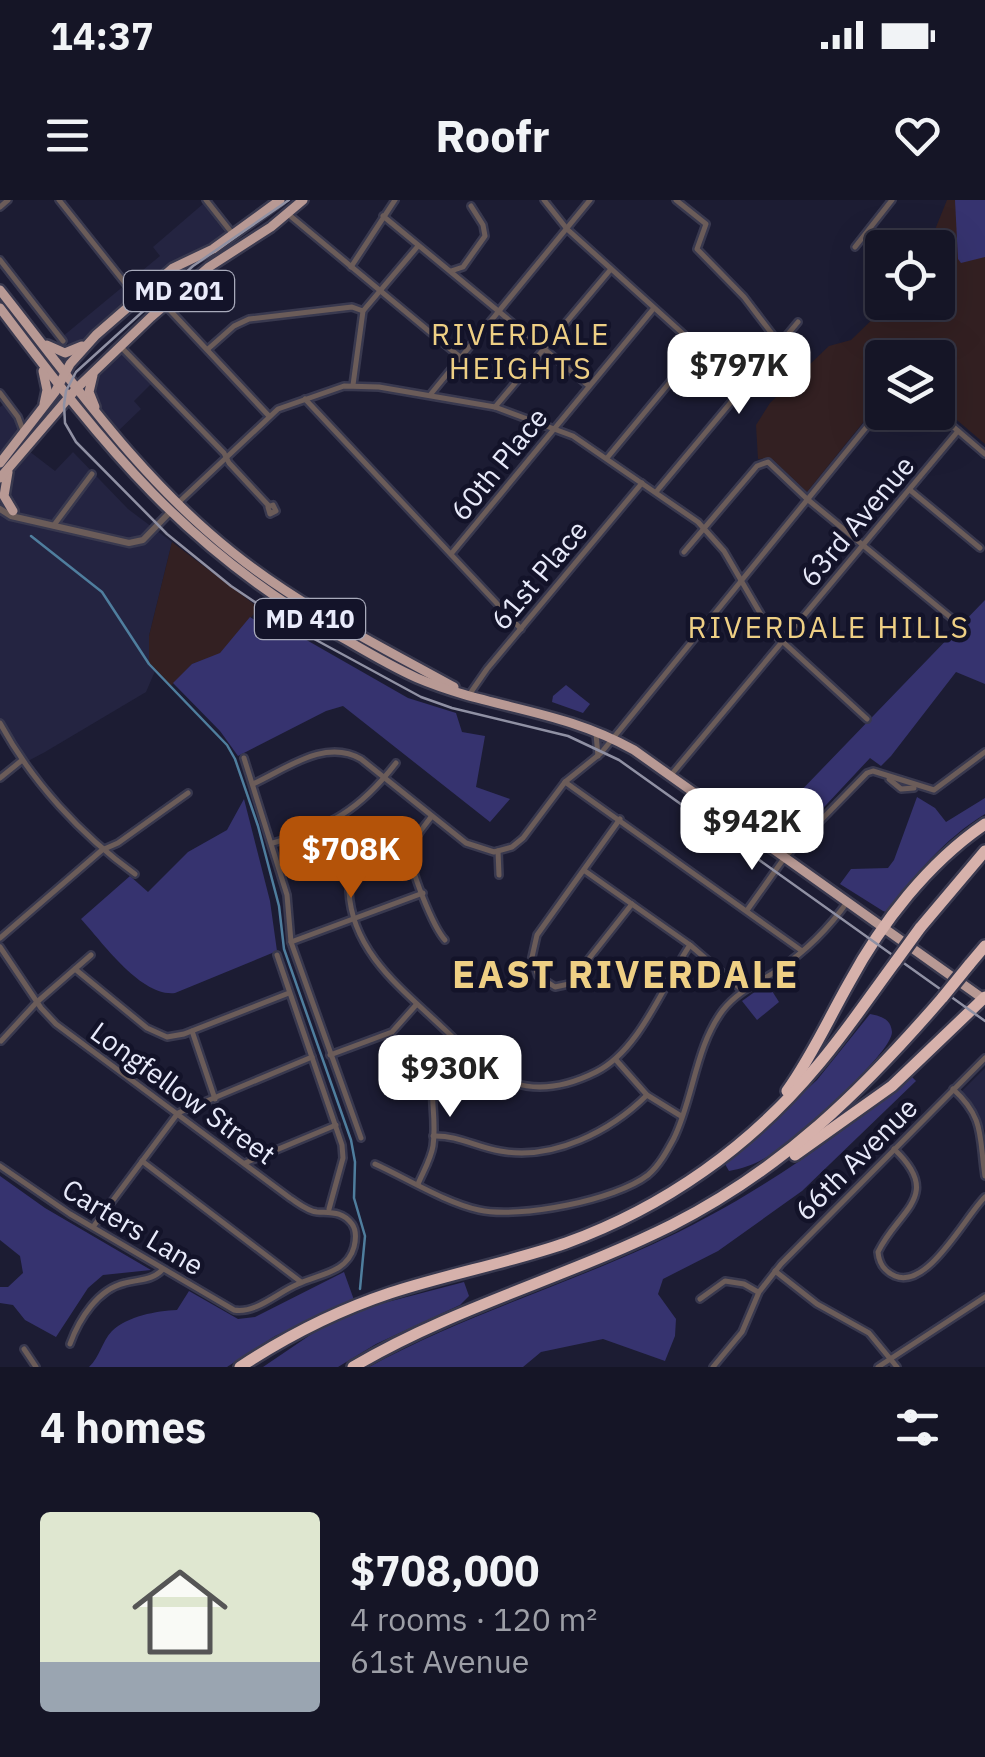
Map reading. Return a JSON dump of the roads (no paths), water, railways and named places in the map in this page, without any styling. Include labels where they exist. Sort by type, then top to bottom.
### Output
[{"type":"highway","points":[[680,1188],[758,1122],[784,1094],[815,1050],[848,983],[886,927],[925,876],[985,824]]},
{"type":"highway","points":[[240,1367],[286,1338],[336,1314],[389,1294],[574,1240],[680,1188],[740,1144],[801,1085],[920,928],[985,851]]},
{"type":"highway","points":[[726,1194],[790,1151],[847,1102],[985,946]]},
{"type":"highway","points":[[353,1367],[442,1322],[647,1236],[782,1164],[870,1104],[984,998]]},
{"type":"main road","name":"MD 201","points":[[0,463],[96,335],[173,268],[234,236],[280,200]]},
{"type":"main road","name":"MD 201","points":[[0,478],[76,389],[165,304],[209,267],[303,200]]},
{"type":"main road","name":"MD 410","points":[[0,290],[173,508]]},
{"type":"main road","name":"MD 410","points":[[0,308],[91,427],[219,557],[314,621],[413,676],[469,695],[547,713],[613,738],[984,998]]},
{"type":"main road","points":[[32,331],[50,349],[65,353],[77,350],[96,335]]},
{"type":"main road","points":[[32,350],[47,384],[40,414]]},
{"type":"main road","points":[[97,369],[90,385],[92,400],[119,443]]},
{"type":"main road","points":[[40,428],[52,418],[67,414],[78,416],[91,427]]},
{"type":"main road","points":[[5,510],[3,486],[12,465]]},
{"type":"street","points":[[0,207],[8,200]]},
{"type":"street","points":[[59,200],[129,288]]},
{"type":"street","points":[[351,267],[395,200]]},
{"type":"street","points":[[544,200],[567,229],[742,386]]},
{"type":"street","points":[[430,395],[590,200]]},
{"type":"street","points":[[676,200],[707,225],[697,249],[744,297],[779,343]]},
{"type":"street","points":[[855,247],[892,200]]},
{"type":"street","points":[[209,201],[234,236]]},
{"type":"street","points":[[448,270],[460,270],[486,236],[484,225],[471,206]]},
{"type":"street","points":[[288,214],[460,358]]},
{"type":"street","points":[[383,216],[589,386]]},
{"type":"street","points":[[353,385],[362,310],[418,246]]},
{"type":"street","points":[[0,260],[63,341]]},
{"type":"street","points":[[495,407],[611,269]]},
{"type":"street","points":[[165,304],[268,416]]},
{"type":"street","points":[[208,350],[234,326],[250,319],[352,307],[362,310]]},
{"type":"street","name":"60th Place","points":[[451,554],[654,308]]},
{"type":"street","points":[[656,492],[798,322]]},
{"type":"street","points":[[120,346],[269,506]]},
{"type":"street","points":[[607,458],[699,348]]},
{"type":"street","points":[[5,510],[24,518],[134,543],[150,534],[268,416],[285,405],[353,385],[495,407],[554,428],[607,458],[705,528],[763,620],[866,719]]},
{"type":"street","points":[[0,393],[18,417],[24,434]]},
{"type":"street","points":[[306,399],[521,629]]},
{"type":"street","points":[[253,784],[332,750],[351,754],[466,843],[498,852],[524,838],[565,782],[598,756],[613,738],[865,428]]},
{"type":"street","points":[[955,428],[985,454]]},
{"type":"street","name":"63rd Avenue","points":[[671,775],[958,431]]},
{"type":"street","points":[[684,552],[752,472],[763,463],[771,464],[806,499],[954,621]]},
{"type":"street","points":[[54,525],[92,474]]},
{"type":"street","name":"61st Place","points":[[469,695],[642,483]]},
{"type":"street","points":[[910,490],[980,548]]},
{"type":"street","points":[[0,724],[20,761],[102,850],[134,874]]},
{"type":"street","points":[[595,730],[598,756]]},
{"type":"street","points":[[748,909],[785,857],[867,773],[887,776],[901,789],[937,789],[985,752]]},
{"type":"street","points":[[244,758],[287,895],[291,942],[361,1138]]},
{"type":"street","points":[[0,778],[20,761]]},
{"type":"street","points":[[273,843],[334,822],[363,800],[396,763]]},
{"type":"street","points":[[565,782],[802,950]]},
{"type":"street","points":[[0,938],[102,850],[188,793]]},
{"type":"street","points":[[431,817],[410,850],[414,872],[445,940]]},
{"type":"street","points":[[620,819],[540,929],[532,949],[535,970],[549,984],[566,986],[632,904]]},
{"type":"street","points":[[498,852],[499,876]]},
{"type":"street","points":[[584,870],[690,944],[742,990]]},
{"type":"street","points":[[350,891],[356,918],[373,956],[389,978],[491,1071],[524,1086],[564,1085],[616,1060],[638,1032],[690,944]]},
{"type":"street","points":[[291,942],[424,893]]},
{"type":"street","points":[[375,1164],[479,1210],[516,1214],[556,1208],[646,1176],[664,1155],[682,1117],[707,1038],[725,1008],[742,990],[774,972],[823,933],[848,901]]},
{"type":"street","name":"Longfellow Street","points":[[0,946],[46,1016],[67,1033],[300,1204],[318,1212],[329,1210]]},
{"type":"street","points":[[0,1042],[37,1002],[90,955]]},
{"type":"street","points":[[142,1162],[301,1282],[342,1265],[351,1256],[354,1227],[329,1210],[342,1158],[336,1125],[277,955]]},
{"type":"street","points":[[75,969],[156,1034],[168,1037],[192,1032],[289,992]]},
{"type":"street","points":[[330,1055],[392,1032],[416,1004]]},
{"type":"street","points":[[192,1032],[215,1099]]},
{"type":"street","points":[[418,1184],[430,1156],[433,1136],[432,1078],[455,1040]]},
{"type":"street","points":[[93,1227],[178,1113],[312,1057]]},
{"type":"street","name":"66th Avenue","points":[[712,1367],[745,1327],[759,1292],[775,1271],[985,1058]]},
{"type":"street","points":[[616,1060],[647,1095],[682,1117]]},
{"type":"street","points":[[953,1089],[972,1108],[979,1125],[985,1176]]},
{"type":"street","points":[[433,1136],[455,1136],[506,1152],[537,1151],[599,1134],[626,1116],[647,1095]]},
{"type":"street","points":[[245,1163],[336,1125]]},
{"type":"street","points":[[894,1149],[910,1166],[918,1188],[912,1205],[878,1252],[882,1267],[895,1276],[908,1277],[939,1257],[985,1197]]},
{"type":"street","name":"Carters Lane","points":[[0,1166],[224,1306],[240,1312],[249,1310],[301,1282]]},
{"type":"street","points":[[70,1344],[82,1318],[108,1291],[120,1284],[154,1278],[164,1269]]},
{"type":"street","points":[[775,1271],[817,1304],[869,1333],[897,1367]]},
{"type":"street","points":[[700,1299],[725,1282],[738,1282],[759,1292]]},
{"type":"street","points":[[878,1367],[985,1296]]},
{"type":"street","points":[[24,1349],[36,1367]]},
{"type":"waterway","points":[[31,536],[102,592],[149,664],[227,745],[235,759],[279,906],[284,949],[351,1140],[354,1198],[365,1236],[360,1289]]},
{"type":"tram line","points":[[289,200],[193,266],[76,372],[64,405],[65,423],[76,442],[167,534],[231,586],[294,628],[421,697],[568,736],[619,760],[985,1021]]},
{"type":"district","name":"RIVERDALE HEIGHTS","points":[[521,352]]},
{"type":"district","name":"RIVERDALE HILLS","points":[[829,628]]},
{"type":"district","name":"EAST RIVERDALE","points":[[626,975]]}]
